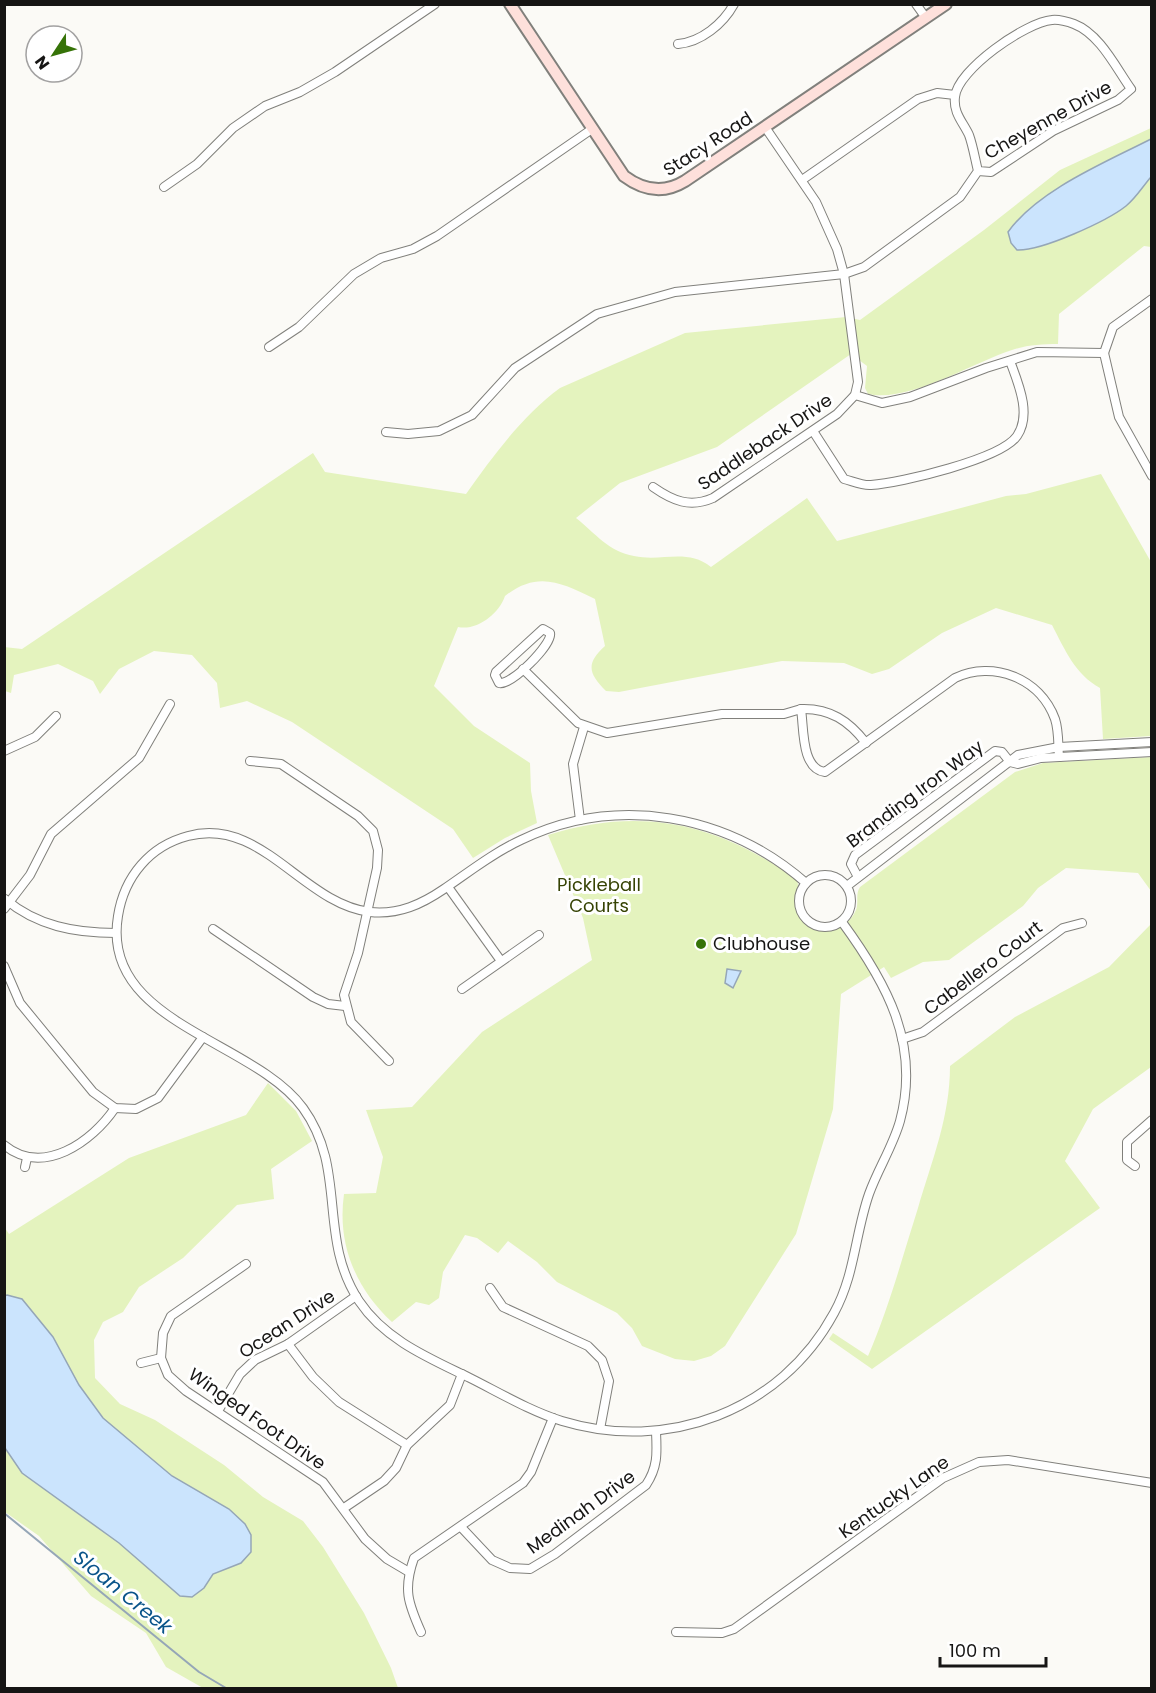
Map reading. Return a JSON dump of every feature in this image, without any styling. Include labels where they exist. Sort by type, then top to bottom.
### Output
[{"type":"main road","name":"Stacy Road","points":[[510,4],[624,176],[645,187],[665,190],[685,181],[941,6]]},
{"type":"street","points":[[164,187],[197,164],[233,128],[265,106],[300,92],[335,72],[435,4]]},
{"type":"street","points":[[678,44],[695,42],[710,30],[734,4]]},
{"type":"street","points":[[916,4],[926,18]]},
{"type":"street","name":"Cheyenne Drive","points":[[955,95],[963,77],[974,64],[1033,26],[1052,20],[1074,24],[1092,35],[1131,89],[1118,100],[1053,131],[992,172],[978,171]]},
{"type":"street","points":[[386,432],[408,434],[439,431],[472,415],[515,369],[597,314],[675,292],[844,274],[864,267],[960,197],[978,171],[969,135],[955,109],[955,95],[937,93],[918,99],[802,180]]},
{"type":"street","name":"Saddleback Drive","points":[[653,487],[676,501],[705,502],[813,431],[844,408],[855,395],[859,375],[844,274],[825,221],[802,180],[765,127]]},
{"type":"street","points":[[269,347],[299,327],[354,274],[381,258],[413,249],[437,236],[592,129]]},
{"type":"street","points":[[1152,299],[1113,327],[1104,353],[1119,417],[1152,476]]},
{"type":"street","points":[[855,395],[882,403],[910,397],[1037,352],[1104,353]]},
{"type":"street","points":[[813,431],[844,479],[869,486],[924,475],[999,452],[1018,436],[1025,415],[1010,361]]},
{"type":"street","points":[[547,630],[551,640],[524,669],[507,684],[496,680],[496,672],[514,654],[536,633],[547,630]]},
{"type":"street","points":[[524,669],[584,727],[614,734],[722,714],[784,714],[801,709],[818,709],[849,723],[866,743]]},
{"type":"street","points":[[801,709],[808,759],[815,769],[825,772],[831,770],[946,683],[964,673],[986,669],[1013,675],[1034,689],[1055,720],[1059,757]]},
{"type":"street","points":[[116,933],[80,932],[61,928],[6,904],[30,875],[51,834],[125,772],[145,752],[170,704]]},
{"type":"street","points":[[4,751],[35,737],[56,716]]},
{"type":"street","points":[[580,820],[573,764],[584,727]]},
{"type":"street","points":[[847,886],[1014,757],[1025,752],[1059,747],[1152,742]]},
{"type":"street","name":"Branding Iron Way","points":[[858,877],[852,868],[852,859],[919,808],[995,751],[1002,752],[1010,762]]},
{"type":"street","points":[[1010,762],[1018,764],[1059,757],[1152,752]]},
{"type":"street","points":[[250,761],[281,764],[358,816],[373,831],[378,859],[358,953],[346,986],[345,1006],[356,1029],[389,1061]]},
{"type":"street","points":[[806,883],[780,862],[744,841],[696,823],[643,815],[580,820],[546,829],[516,842],[413,907],[385,912],[367,912],[323,893],[245,840],[229,834],[208,832],[177,839],[159,849],[144,862],[126,887],[116,933],[123,966],[142,995],[203,1037],[274,1078],[292,1094],[312,1122],[328,1163],[332,1223],[339,1256],[356,1296],[375,1320],[415,1351],[554,1418],[600,1429],[656,1432],[700,1423],[755,1397],[796,1365],[824,1330],[847,1285],[869,1194],[902,1114],[905,1083],[902,1039],[897,1016],[886,988],[842,922]]},
{"type":"street","points":[[819,875],[827,875],[834,876],[847,886],[851,909],[842,922],[826,927],[817,926],[803,915],[799,899],[806,883],[819,875]]},
{"type":"street","points":[[448,887],[501,961]]},
{"type":"street","name":"Cabellero Court","points":[[902,1039],[923,1032],[1063,928],[1082,923]]},
{"type":"street","points":[[213,929],[314,997],[328,1004],[345,1006]]},
{"type":"street","points":[[462,989],[539,935]]},
{"type":"street","points":[[4,966],[20,1003],[93,1092],[115,1108],[136,1109],[158,1098],[203,1037]]},
{"type":"street","points":[[4,1145],[27,1158],[46,1158],[61,1152],[98,1129],[115,1108]]},
{"type":"street","points":[[1135,1166],[1127,1160],[1127,1142],[1152,1119]]},
{"type":"street","points":[[25,1167],[27,1158]]},
{"type":"street","points":[[141,1363],[161,1358],[163,1333],[171,1316],[246,1264]]},
{"type":"street","points":[[490,1288],[503,1307],[588,1346],[602,1360],[609,1381],[600,1429]]},
{"type":"street","name":"Ocean Drive","points":[[218,1410],[240,1374],[255,1360],[288,1344],[356,1296]]},
{"type":"street","points":[[288,1344],[313,1377],[339,1402],[407,1445]]},
{"type":"street","name":"Winged Foot Drive","points":[[161,1358],[168,1375],[186,1391],[218,1410],[323,1482],[365,1539],[387,1559],[409,1572]]},
{"type":"street","points":[[344,1508],[384,1480],[396,1468],[407,1445],[450,1405],[462,1374]]},
{"type":"street","points":[[421,1632],[406,1598],[409,1572],[414,1558],[523,1483],[531,1472],[554,1418]]},
{"type":"street","name":"Medinah Drive","points":[[461,1527],[492,1560],[510,1568],[530,1569],[555,1554],[646,1485],[655,1472],[658,1459],[656,1432]]},
{"type":"street","name":"Kentucky Lane","points":[[676,1632],[722,1634],[734,1629],[943,1478],[973,1464],[993,1460],[1028,1462],[1152,1483]]},
{"type":"green space","points":[[1151,128],[1151,247],[1144,246],[1059,314],[1058,344],[1018,348],[922,387],[884,395],[868,394],[865,388],[867,366],[851,354],[717,447],[620,483],[576,518],[603,541],[625,554],[644,557],[693,558],[711,567],[807,498],[837,541],[1006,496],[1026,494],[1101,474],[1151,562],[1151,736],[1103,739],[1100,688],[1077,669],[1052,625],[996,608],[942,633],[889,669],[872,674],[844,663],[782,661],[619,692],[606,691],[596,679],[592,669],[594,658],[605,646],[595,599],[561,584],[539,581],[528,583],[505,596],[493,615],[480,624],[465,628],[458,627],[434,686],[474,726],[530,763],[531,791],[537,823],[505,838],[473,858],[453,829],[292,722],[247,701],[220,708],[217,683],[192,655],[154,651],[119,669],[100,694],[93,681],[58,664],[14,675],[11,693],[5,691],[4,647],[22,649],[313,453],[325,472],[466,494],[497,451],[533,411],[560,388],[685,333],[846,317],[860,320],[984,230],[1060,170]]},
{"type":"green space","name":"Pickleball Courts","points":[[1151,757],[1151,891],[1138,873],[1066,868],[1038,888],[1023,906],[949,960],[923,962],[891,978],[884,967],[841,994],[833,1109],[796,1234],[725,1346],[711,1356],[694,1361],[675,1359],[642,1346],[632,1328],[617,1313],[557,1282],[537,1262],[508,1241],[498,1253],[477,1238],[465,1235],[443,1272],[439,1298],[429,1305],[416,1302],[392,1322],[368,1295],[352,1264],[343,1230],[344,1194],[376,1193],[383,1157],[366,1110],[412,1107],[482,1032],[592,960],[583,918],[548,835],[582,826],[647,821],[677,825],[707,833],[737,844],[796,879],[798,883],[797,911],[809,925],[826,930],[836,928],[851,918],[856,910],[860,887],[1015,772],[1043,763]]},
{"type":"green space","points":[[1151,924],[1151,1067],[1093,1109],[1065,1161],[1100,1208],[872,1369],[829,1339],[833,1333],[868,1356],[876,1338],[944,1121],[950,1066],[1015,1017],[1109,967]]},
{"type":"green space","points":[[268,1083],[296,1111],[312,1141],[271,1169],[274,1199],[237,1205],[183,1258],[139,1287],[123,1312],[103,1322],[94,1340],[95,1378],[120,1404],[155,1420],[224,1465],[263,1497],[303,1521],[323,1547],[364,1613],[391,1668],[398,1688],[203,1688],[166,1667],[146,1633],[91,1596],[39,1536],[5,1512],[5,1228],[9,1234],[129,1158],[246,1115]]},
{"type":"water","points":[[1151,139],[1151,177],[1126,206],[1090,227],[1042,246],[1017,250],[1011,243],[1008,232],[1037,203],[1074,178]]},
{"type":"water","points":[[727,969],[741,971],[733,988],[725,983]]},
{"type":"water","points":[[4,1296],[22,1299],[53,1337],[79,1385],[103,1418],[172,1476],[229,1509],[245,1524],[251,1535],[251,1552],[241,1563],[213,1574],[204,1588],[192,1597],[180,1596],[119,1543],[22,1473],[5,1448]]},
{"type":"waterway","name":"Sloan Creek","points":[[4,1513],[199,1672],[226,1688]]},
{"type":"place","name":"Clubhouse","points":[[701,944]]}]
